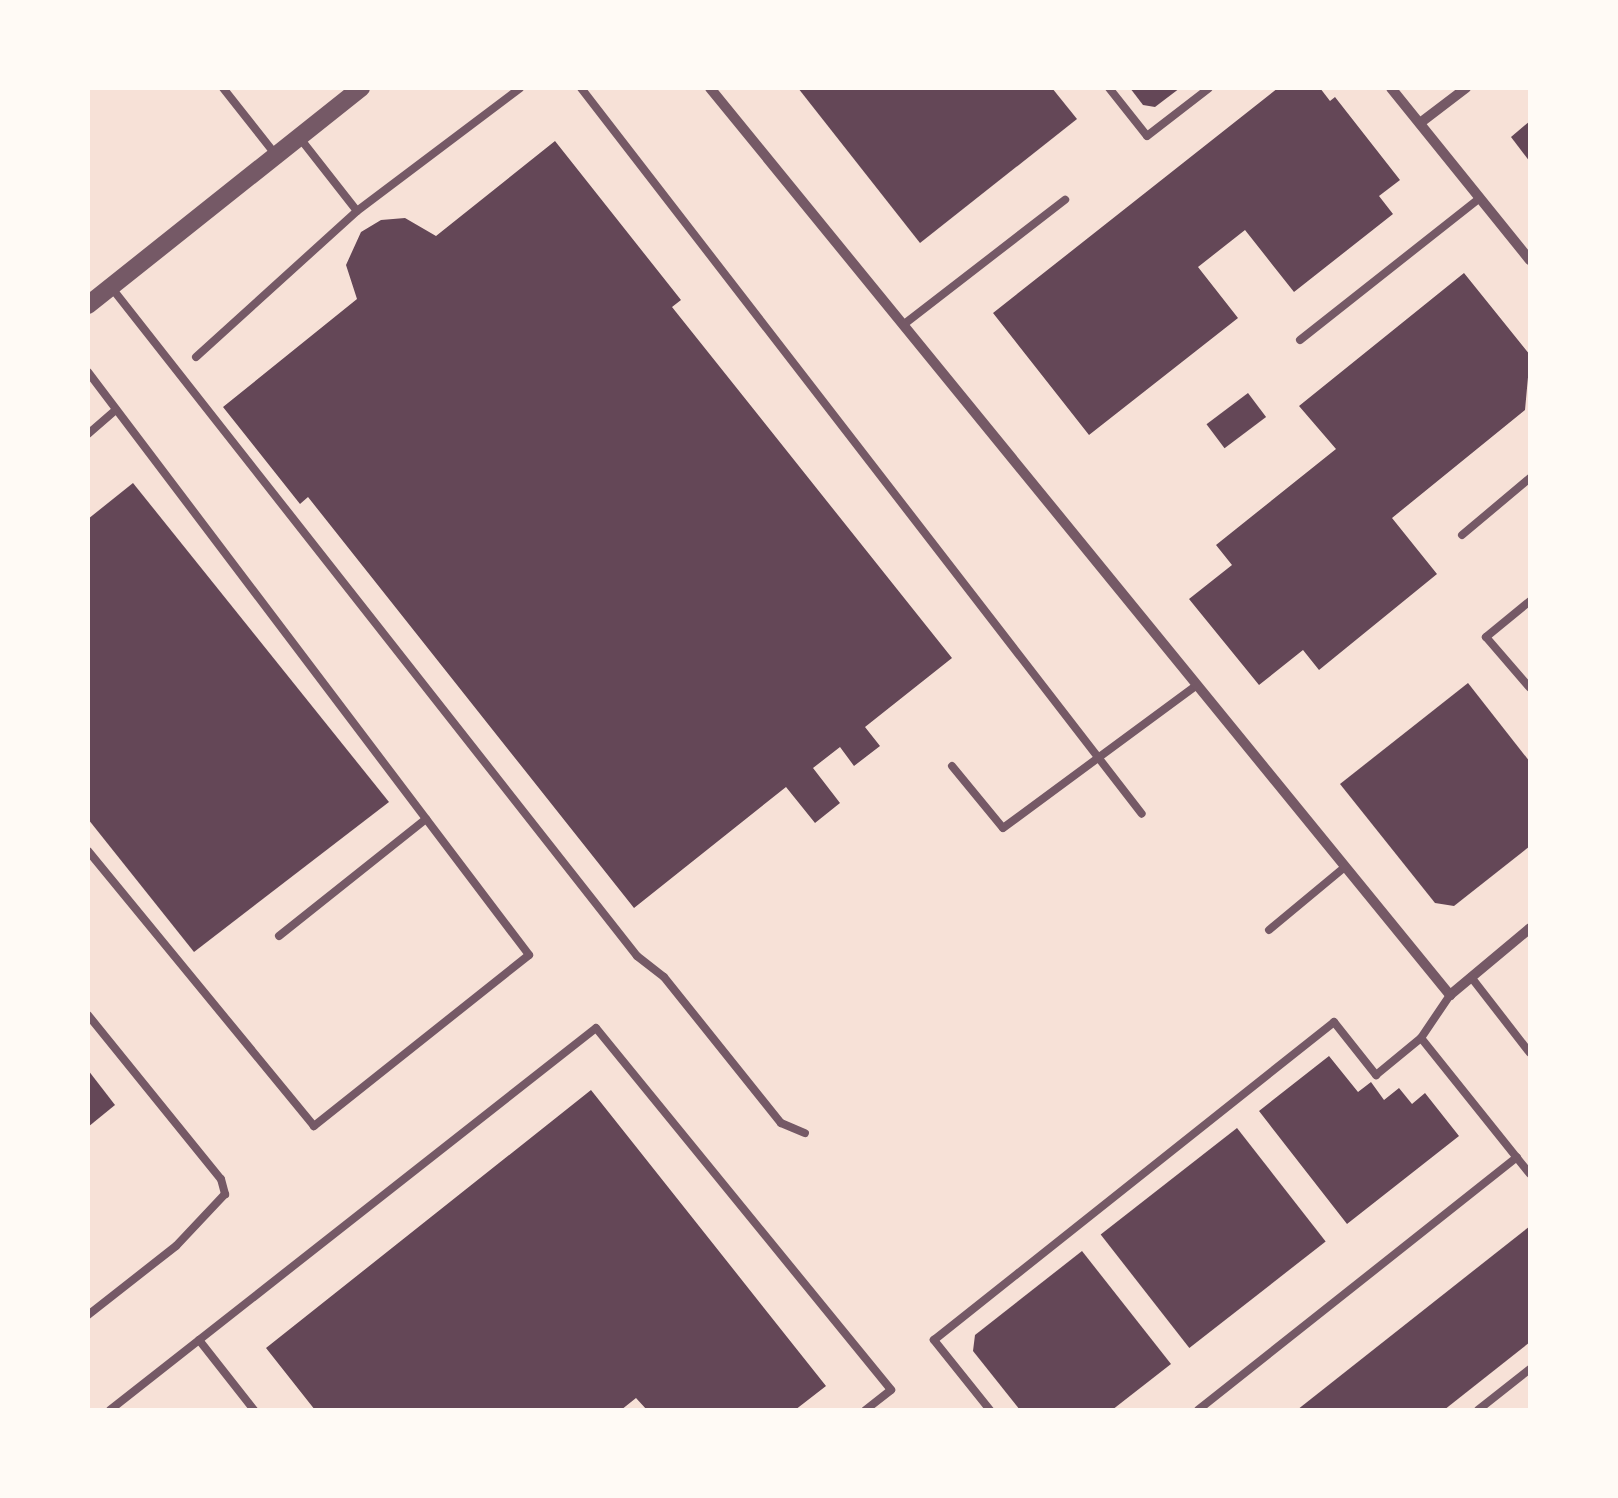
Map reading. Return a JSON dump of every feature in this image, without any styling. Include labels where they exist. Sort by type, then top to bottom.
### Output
[{"type":"street","points":[[88,306],[361,88]]},
{"type":"street","points":[[710,88],[1450,995],[1530,928]]},
{"type":"street","points":[[1391,88],[1530,260]]},
{"type":"street","points":[[1420,123],[1466,88]]},
{"type":"lane","points":[[223,88],[276,155]]},
{"type":"lane","points":[[196,357],[357,211],[520,88]]},
{"type":"lane","points":[[581,88],[1142,814]]},
{"type":"lane","points":[[1109,88],[1147,136],[1209,88]]},
{"type":"lane","points":[[299,137],[357,211]]},
{"type":"lane","points":[[1300,340],[1480,198]]},
{"type":"lane","points":[[903,325],[1066,200]]},
{"type":"lane","points":[[111,286],[637,956],[664,976],[782,1123],[805,1133]]},
{"type":"lane","points":[[88,372],[528,955],[314,1126],[88,850]]},
{"type":"lane","points":[[88,434],[116,410]]},
{"type":"lane","points":[[1462,536],[1530,478]]},
{"type":"lane","points":[[1530,601],[1486,637],[1530,688]]},
{"type":"lane","points":[[952,766],[1003,828],[1197,685]]},
{"type":"lane","points":[[279,936],[426,819]]},
{"type":"lane","points":[[1269,930],[1345,867]]},
{"type":"lane","points":[[1471,978],[1530,1053]]},
{"type":"lane","points":[[990,1410],[934,1340],[1334,1022],[1376,1075],[1422,1038],[1450,995]]},
{"type":"lane","points":[[88,1016],[221,1179],[225,1194],[176,1246],[88,1315]]},
{"type":"lane","points":[[110,1410],[596,1028],[891,1390],[865,1410]]},
{"type":"lane","points":[[1422,1038],[1530,1174]]},
{"type":"lane","points":[[1198,1410],[1517,1157]]},
{"type":"lane","points":[[199,1340],[254,1410]]},
{"type":"lane","points":[[1478,1410],[1530,1369]]},
{"type":"building","points":[[798,88],[1052,88],[1077,119],[920,243]]},
{"type":"building","points":[[1130,88],[1180,88],[1155,107],[1143,105]]},
{"type":"building","points":[[1278,88],[1320,88],[1330,101],[1335,97],[1400,180],[1379,196],[1393,214],[1294,292],[1245,230],[1198,267],[1238,318],[1089,435],[993,313]]},
{"type":"building","points":[[1530,121],[1530,162],[1511,137]]},
{"type":"building","points":[[555,141],[681,300],[672,307],[952,658],[865,727],[880,746],[854,766],[840,747],[813,768],[840,803],[815,823],[786,787],[634,908],[308,497],[300,504],[223,407],[357,299],[346,265],[361,232],[381,220],[405,218],[436,236]]},
{"type":"building","points":[[1464,273],[1530,355],[1525,410],[1392,518],[1437,574],[1319,670],[1303,650],[1259,685],[1189,599],[1232,565],[1216,545],[1336,449],[1299,406]]},
{"type":"building","points":[[1248,393],[1266,417],[1225,448],[1206,424]]},
{"type":"building","points":[[133,483],[389,802],[194,952],[88,819],[88,519]]},
{"type":"building","points":[[1468,683],[1530,762],[1530,846],[1454,906],[1435,903],[1340,784]]},
{"type":"building","points":[[1329,1056],[1358,1092],[1371,1082],[1384,1100],[1399,1088],[1412,1104],[1425,1093],[1459,1136],[1347,1224],[1259,1111]]},
{"type":"building","points":[[88,1070],[115,1105],[88,1127]]},
{"type":"building","points":[[591,1090],[826,1386],[795,1410],[647,1410],[636,1398],[621,1410],[315,1410],[266,1348]]},
{"type":"building","points":[[1237,1128],[1326,1241],[1189,1348],[1101,1235]]},
{"type":"building","points":[[1530,1226],[1530,1342],[1444,1410],[1297,1410]]},
{"type":"building","points":[[1082,1251],[1171,1364],[1112,1410],[1020,1410],[973,1351],[975,1335]]}]
